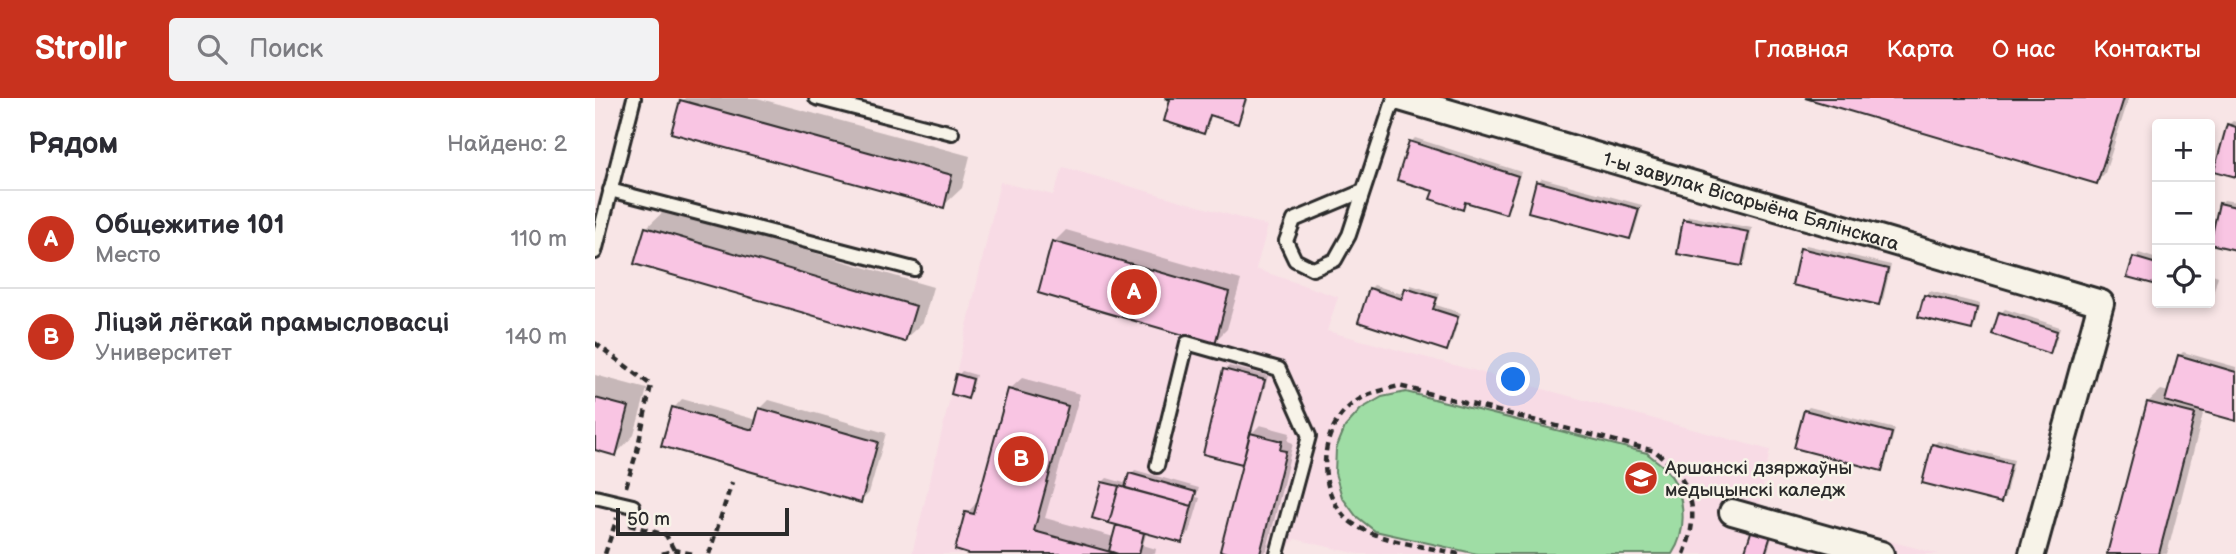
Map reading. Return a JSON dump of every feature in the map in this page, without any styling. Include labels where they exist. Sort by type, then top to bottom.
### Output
[{"type":"street","name":"1-ы завулак Вісарыёна Бялінскага","points":[[1400,98],[2101,303],[2032,554]]},
{"type":"street","points":[[1732,512],[1881,554]]},
{"type":"lane","points":[[595,252],[634,98]]},
{"type":"lane","points":[[816,98],[952,133]]},
{"type":"lane","points":[[1363,191],[1294,220],[1286,241],[1295,260],[1313,269],[1335,260],[1349,235],[1394,98]]},
{"type":"lane","points":[[610,190],[914,269]]},
{"type":"lane","points":[[1157,466],[1187,343],[1279,369],[1309,436],[1277,554]]},
{"type":"lane","points":[[595,497],[627,505]]},
{"type":"path","points":[[595,343],[651,385],[627,505],[616,521],[605,554]]},
{"type":"path","points":[[1459,554],[1367,533],[1346,518],[1332,497],[1325,473],[1325,460],[1326,447],[1335,423],[1352,404],[1374,391],[1399,386],[1655,451],[1674,466],[1686,485],[1693,508],[1692,531],[1684,554]]},
{"type":"path","points":[[709,554],[732,482]]},
{"type":"path","points":[[605,518],[666,534],[674,550]]},
{"type":"path","points":[[662,554],[674,550],[693,554]]},
{"type":"shaded area","points":[[1063,167],[1268,226],[1256,269],[1338,297],[1327,331],[1770,450],[1759,507],[1939,554],[1358,554],[1295,539],[1282,554],[912,554],[951,394],[968,399],[973,379],[956,374],[1000,182],[1053,195]]},
{"type":"green space","points":[[1406,392],[1647,453],[1671,476],[1680,498],[1681,533],[1672,554],[1477,554],[1375,531],[1356,516],[1342,497],[1335,473],[1336,449],[1345,427],[1361,409],[1382,397]]},
{"type":"building","points":[[1165,98],[1246,98],[1238,124],[1210,115],[1204,134],[1164,121],[1170,100]]},
{"type":"building","points":[[1805,98],[2124,98],[2097,184]]},
{"type":"building","points":[[680,100],[952,175],[944,208],[671,133]]},
{"type":"building","points":[[2227,124],[2236,127],[2236,177],[2215,171]]},
{"type":"building","points":[[1409,141],[1518,176],[1506,214],[1465,202],[1463,210],[1430,199],[1433,191],[1397,180]]},
{"type":"building","points":[[1536,181],[1639,209],[1630,239],[1528,212]]},
{"type":"building","points":[[2219,203],[2236,207],[2236,250],[2215,245],[2215,221]]},
{"type":"building","points":[[1683,219],[1749,232],[1742,266],[1677,254]]},
{"type":"building","points":[[645,227],[916,306],[905,342],[634,264]]},
{"type":"building","points":[[1052,241],[1229,292],[1215,344],[1038,293]]},
{"type":"building","points":[[1800,248],[1888,269],[1879,305],[1792,285]]},
{"type":"building","points":[[2133,257],[2152,263],[2152,284],[2127,277]]},
{"type":"building","points":[[1369,288],[1402,299],[1405,288],[1437,298],[1433,309],[1458,317],[1447,351],[1358,322]]},
{"type":"building","points":[[1924,295],[1977,308],[1972,330],[1918,317]]},
{"type":"building","points":[[1999,312],[2057,331],[2050,354],[1992,334]]},
{"type":"building","points":[[2178,355],[2236,372],[2236,421],[2165,401]]},
{"type":"building","points":[[1223,369],[1265,380],[1242,464],[1203,454]]},
{"type":"building","points":[[956,374],[973,379],[968,399],[951,394]]},
{"type":"building","points":[[1008,389],[1068,406],[1034,531],[1118,554],[968,554],[955,550],[965,512],[974,514]]},
{"type":"building","points":[[595,398],[629,407],[616,456],[595,450]]},
{"type":"building","points":[[2147,402],[2195,414],[2159,554],[2107,554]]},
{"type":"building","points":[[672,407],[753,430],[759,408],[878,442],[861,503],[661,446]]},
{"type":"building","points":[[1804,410],[1892,433],[1882,471],[1794,448]]},
{"type":"building","points":[[1250,433],[1282,441],[1280,450],[1286,451],[1260,554],[1232,554],[1220,551]]},
{"type":"building","points":[[1932,444],[2011,464],[2001,503],[1922,483]]},
{"type":"building","points":[[1129,473],[1196,492],[1192,506],[1125,488]]},
{"type":"building","points":[[1102,482],[1119,486],[1109,523],[1092,518]]},
{"type":"building","points":[[1119,486],[1192,506],[1182,543],[1109,523]]},
{"type":"building","points":[[1116,525],[1144,533],[1139,554],[1109,551]]},
{"type":"building","points":[[1752,529],[1771,535],[1765,554],[1744,554]]},
{"type":"place","name":"Общежитие 101","points":[[1134,292]]},
{"type":"place","name":"Ліцэй лёгкай прамысловасці","points":[[1021,459]]},
{"type":"place","name":"Аршанскі дзяржаўны медыцынскі каледж","points":[[1641,478]]}]
